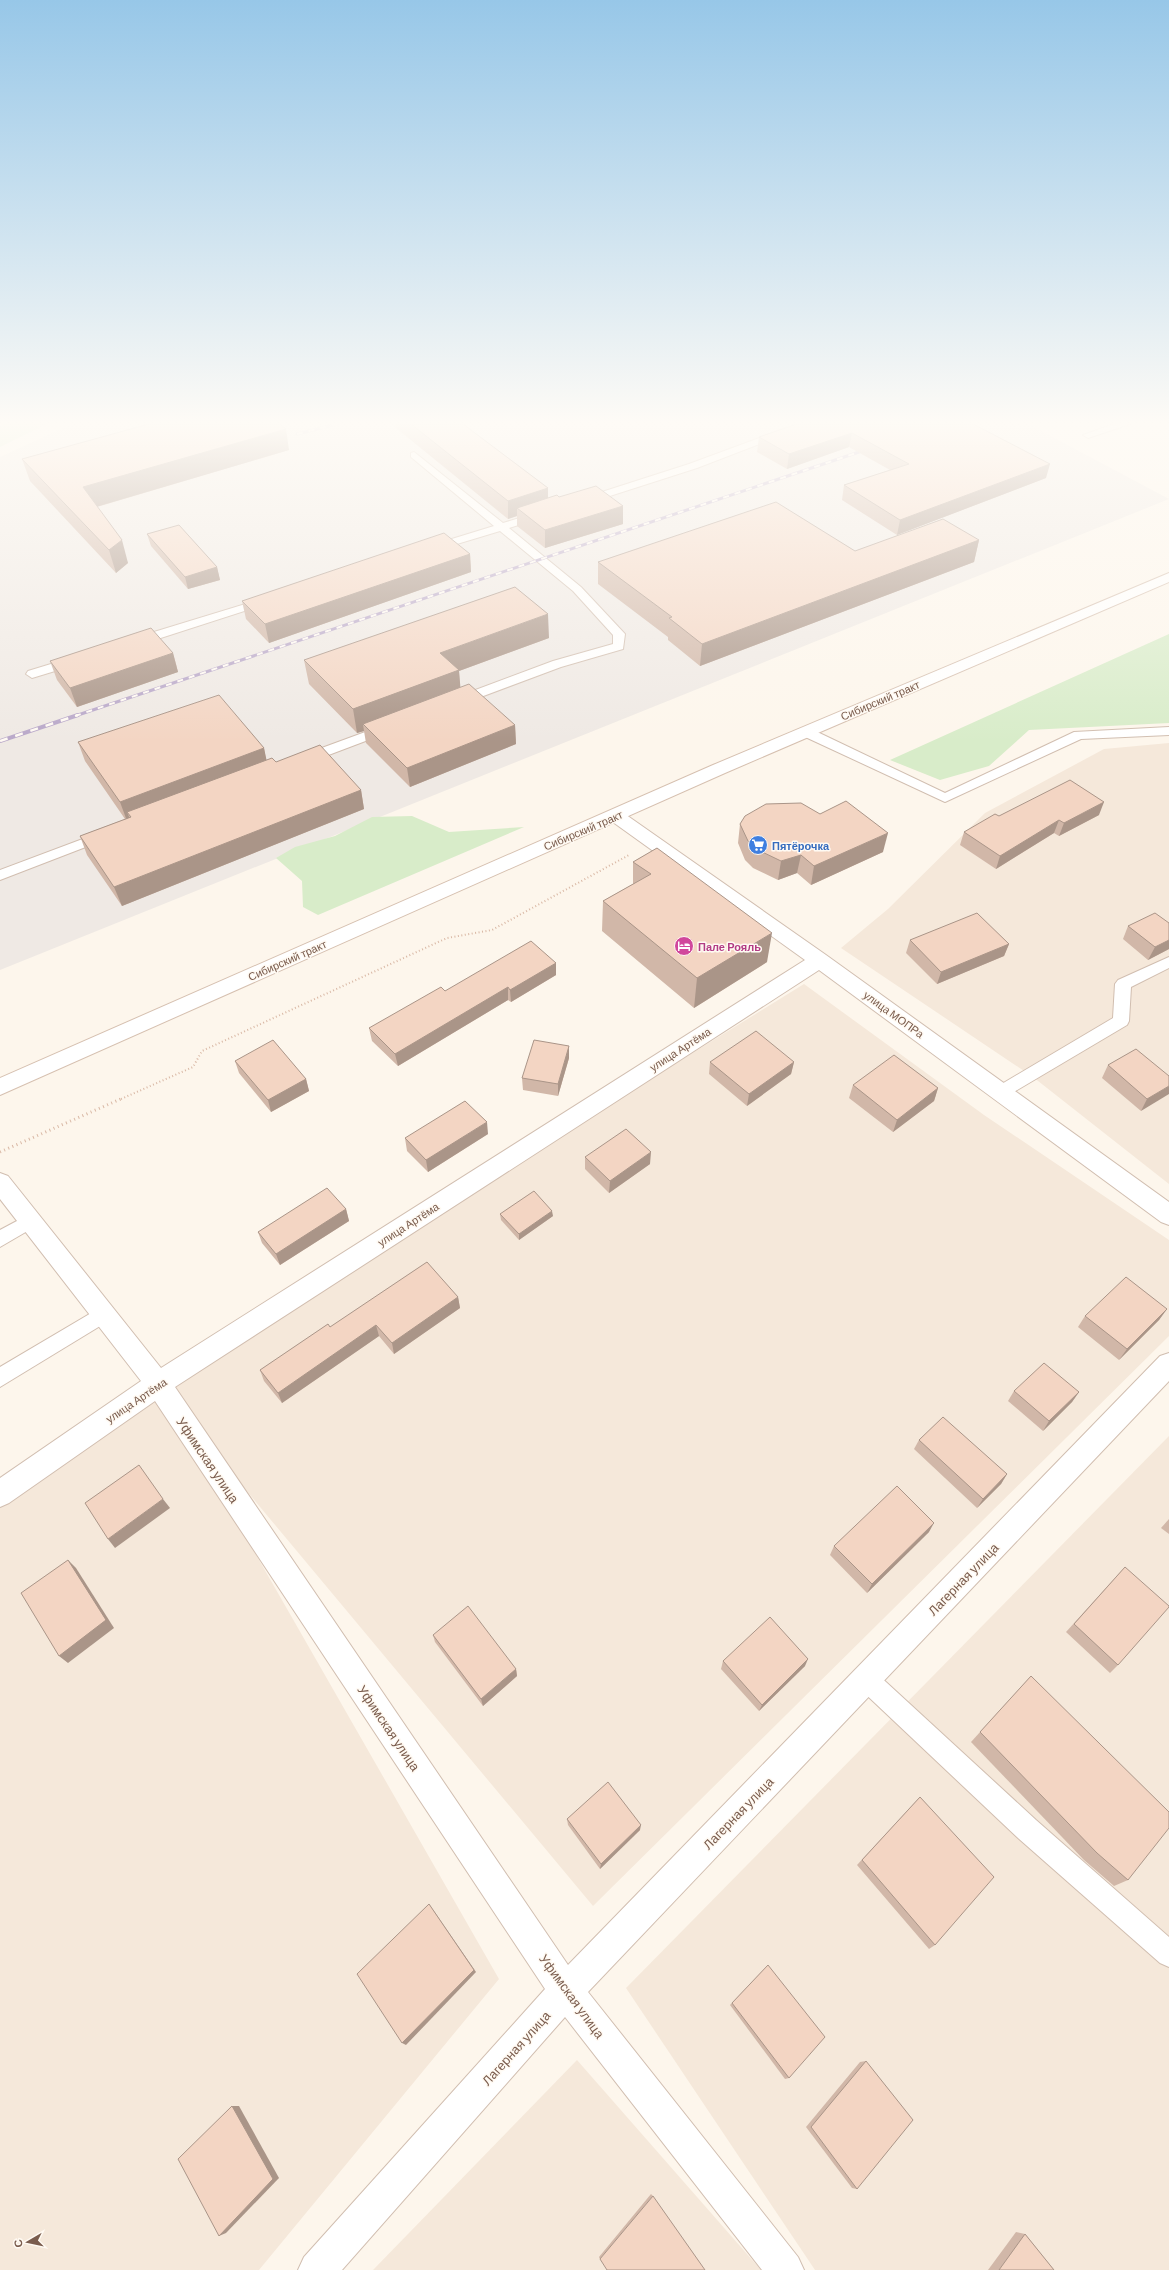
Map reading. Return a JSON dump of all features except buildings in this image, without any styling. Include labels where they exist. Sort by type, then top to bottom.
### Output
[{"type":"street","name":"Сибирский тракт","points":[[0,1087],[485,872],[806,732],[1169,577]]},
{"type":"street","name":"улица МОПРа","points":[[616,816],[819,960],[1169,1215]]},
{"type":"street","name":"улица Артёма","points":[[0,1494],[158,1384],[819,960]]},
{"type":"street","name":"Уфимская улица","points":[[0,1182],[158,1384],[566,1991],[785,2270]]},
{"type":"street","name":"Лагерная улица","points":[[317,2270],[566,1991],[1169,1364]]},
{"type":"lane","points":[[426,550],[492,530]]},
{"type":"lane","points":[[448,705],[557,664],[619,646],[619,634],[577,589],[506,530]]},
{"type":"lane","points":[[123,646],[274,598]]},
{"type":"lane","points":[[32,674],[85,658]]},
{"type":"lane","points":[[294,763],[396,724]]},
{"type":"lane","points":[[806,732],[945,798],[1079,736],[1169,731]]},
{"type":"lane","points":[[0,875],[118,830]]},
{"type":"lane","points":[[1001,1092],[1121,1021],[1123,984],[1169,962]]},
{"type":"lane","points":[[0,1239],[30,1221]]},
{"type":"lane","points":[[0,1378],[103,1314]]},
{"type":"lane","points":[[866,1679],[1027,1829],[1169,1954]]},
{"type":"path","points":[[0,1152],[193,1067],[202,1051],[447,938],[492,930],[614,862],[655,843]]},
{"type":"shaded area","points":[[0,530],[1092,530],[0,970]]},
{"type":"shaded area","points":[[1169,743],[1169,1184],[1033,1077],[841,948],[888,909],[985,813],[1104,749]]},
{"type":"shaded area","points":[[804,984],[984,1115],[1169,1240],[1169,1336],[593,1906],[160,1387],[499,1979],[259,2270],[0,2270],[0,1494],[158,1384]]},
{"type":"shaded area","points":[[1169,1436],[1169,2270],[815,2270],[626,1988]]},
{"type":"shaded area","points":[[577,2060],[761,2270],[373,2270]]},
{"type":"green space","points":[[1169,634],[1169,723],[1029,730],[989,766],[940,780],[890,760]]},
{"type":"green space","points":[[412,816],[449,832],[524,827],[318,915],[303,907],[302,881],[276,858],[295,847],[335,836],[372,817]]},
{"type":"railway","points":[[75,716],[628,530]]},
{"type":"railway","points":[[0,741],[75,716]]},
{"type":"place","name":"Пятёрочка","points":[[758,845]]},
{"type":"place","name":"Пале Рояль","points":[[684,946]]}]
